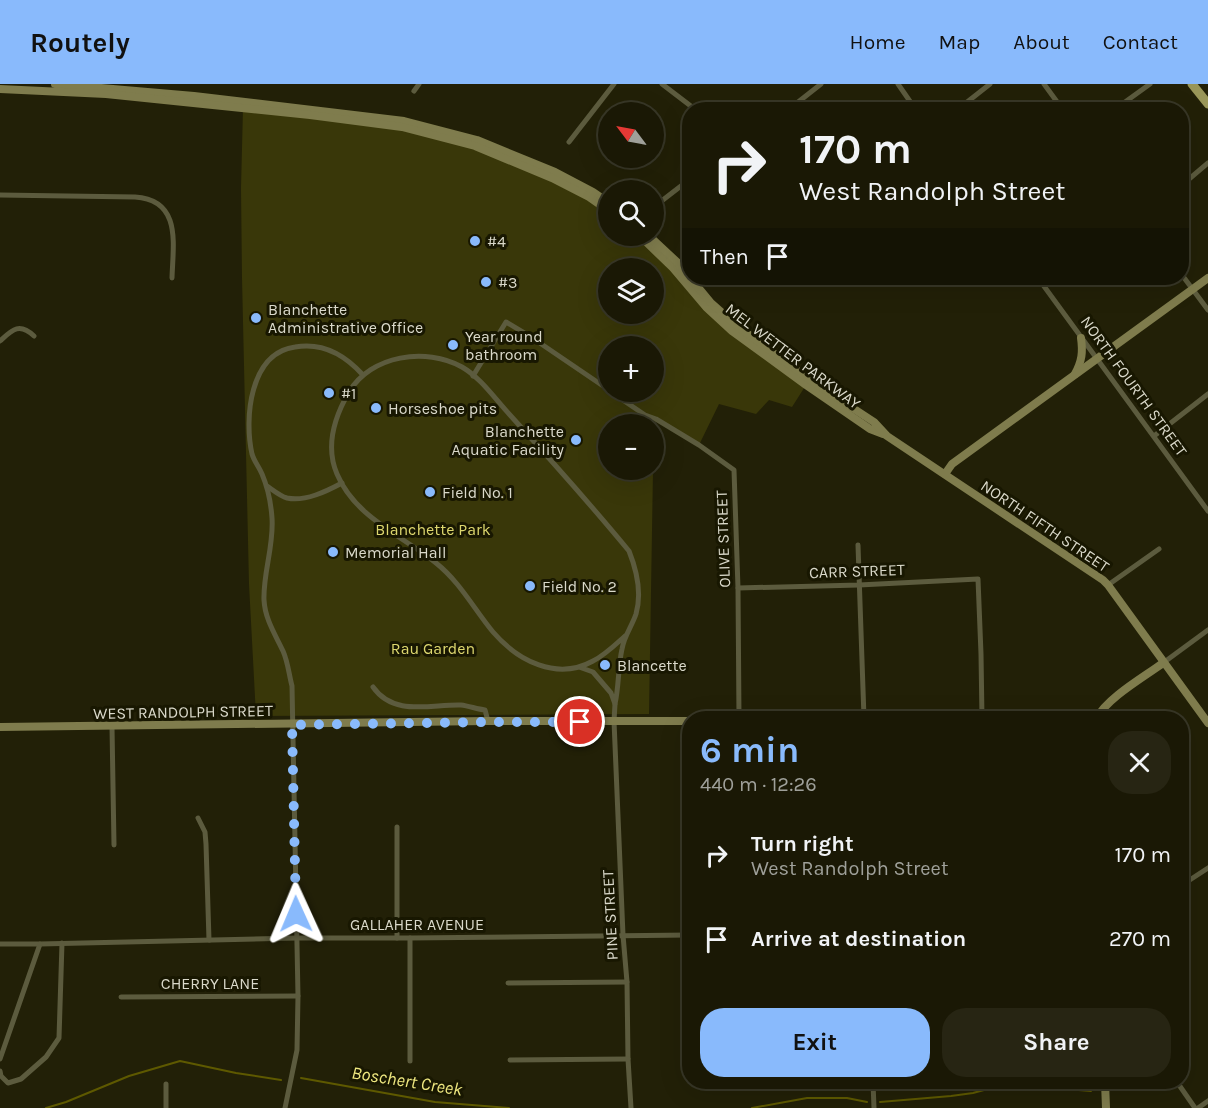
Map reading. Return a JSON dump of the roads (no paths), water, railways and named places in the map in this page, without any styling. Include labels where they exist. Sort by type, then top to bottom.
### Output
[{"type":"main road","points":[[55,84],[195,96],[404,121],[477,140],[555,172],[598,196]]},
{"type":"main road","points":[[1192,84],[1208,104]]},
{"type":"main road","points":[[0,89],[106,94],[402,127],[475,146],[552,178],[598,203]]},
{"type":"main road","name":"MEL WETTER PARKWAY","points":[[650,246],[682,279]]},
{"type":"main road","name":"MEL WETTER PARKWAY","points":[[660,246],[682,268]]},
{"type":"main road","points":[[945,474],[952,464],[1208,278]]},
{"type":"main road","name":"MEL WETTER PARKWAY","points":[[687,285],[706,307],[806,386],[870,429],[887,436],[945,474]]},
{"type":"main road","name":"MEL WETTER PARKWAY","points":[[696,285],[741,334]]},
{"type":"main road","points":[[1073,377],[1082,357],[1082,338]]},
{"type":"main road","name":"NORTH FIFTH STREET","points":[[945,474],[1103,580],[1208,723]]},
{"type":"main road","points":[[1101,711],[1163,663]]},
{"type":"main road","name":"WEST RANDOLPH STREET","points":[[0,728],[682,721]]},
{"type":"main road","points":[[1105,1089],[1106,1108]]},
{"type":"street","points":[[414,91],[419,84]]},
{"type":"street","points":[[569,142],[614,84]]},
{"type":"street","points":[[662,84],[686,102]]},
{"type":"street","points":[[798,102],[821,84]]},
{"type":"street","points":[[898,84],[910,102]]},
{"type":"street","points":[[967,102],[990,84]]},
{"type":"street","points":[[1044,84],[1057,102]]},
{"type":"street","points":[[1125,102],[1150,84]]},
{"type":"street","points":[[1189,179],[1208,164]]},
{"type":"street","points":[[664,199],[682,185]]},
{"type":"street","points":[[0,195],[147,198],[162,207],[171,222],[173,233],[172,278]]},
{"type":"street","name":"NORTH FOURTH STREET","points":[[1043,285],[1208,511]]},
{"type":"street","points":[[1189,285],[1208,310]]},
{"type":"street","name":"OLIVE STREET","points":[[473,376],[506,322],[598,383]]},
{"type":"street","points":[[0,341],[17,328],[29,331],[34,336]]},
{"type":"street","points":[[285,1108],[297,1050],[298,996],[292,686],[283,652],[267,619],[264,602],[272,519],[267,486],[253,457],[249,437],[250,406],[254,387],[262,368],[274,355],[292,347],[326,348],[342,356],[363,375]]},
{"type":"street","points":[[579,668],[610,650],[625,636],[636,614],[639,593],[636,568],[629,551],[550,459],[473,376],[462,368],[428,356],[392,360],[372,368],[353,386],[341,406],[333,429],[332,450],[336,472],[351,498],[365,513],[419,550],[452,577],[494,634],[510,649],[543,667],[579,668],[593,672],[611,693],[615,704]]},
{"type":"street","points":[[1154,436],[1208,394]]},
{"type":"street","name":"OLIVE STREET","points":[[626,402],[699,445],[734,470],[739,711]]},
{"type":"street","points":[[267,486],[283,496],[292,498],[318,494],[342,483]]},
{"type":"street","points":[[858,545],[864,711]]},
{"type":"street","points":[[1108,585],[1159,549]]},
{"type":"street","name":"CARR STREET","points":[[738,588],[978,579],[982,711]]},
{"type":"street","points":[[1163,663],[1208,630]]},
{"type":"street","name":"PINE STREET","points":[[625,636],[621,650],[614,721],[631,1108]]},
{"type":"street","points":[[373,687],[379,695],[405,707],[463,705],[485,710],[488,722]]},
{"type":"street","points":[[112,727],[114,845]]},
{"type":"street","points":[[198,818],[205,832],[209,940]]},
{"type":"street","points":[[397,827],[397,938]]},
{"type":"street","points":[[1189,880],[1208,868]]},
{"type":"street","name":"GALLAHER AVENUE","points":[[0,944],[296,938],[682,935]]},
{"type":"street","points":[[410,938],[410,1061]]},
{"type":"street","points":[[0,1071],[1,1076],[8,1083],[21,1079],[45,1057],[59,1038],[62,943]]},
{"type":"street","points":[[0,1059],[40,944]]},
{"type":"street","points":[[508,983],[627,982]]},
{"type":"street","name":"CHERRY LANE","points":[[121,997],[298,996]]},
{"type":"street","points":[[510,1059],[628,1059]]},
{"type":"street","points":[[166,1084],[166,1108]]},
{"type":"street","points":[[873,1089],[874,1108]]},
{"type":"street","points":[[1182,1089],[1197,1108],[1208,1101]]},
{"type":"waterway","name":"Boschert Creek","points":[[46,1108],[129,1076],[180,1061],[281,1080]]},
{"type":"waterway","name":"Boschert Creek","points":[[301,1078],[435,1102],[509,1108]]},
{"type":"waterway","points":[[880,1102],[951,1096],[988,1089]]},
{"type":"waterway","points":[[1066,1089],[1091,1091]]},
{"type":"waterway","points":[[752,1108],[807,1098],[847,1098],[867,1102]]},
{"type":"place","name":"#4","points":[[475,241]]},
{"type":"place","name":"#3","points":[[486,282]]},
{"type":"place","name":"Blanchette Administrative Office","points":[[256,318]]},
{"type":"place","name":"Year round bathroom","points":[[453,345]]},
{"type":"place","name":"#1","points":[[329,393]]},
{"type":"place","name":"Horseshoe pits","points":[[376,408]]},
{"type":"place","name":"Blanchette Aquatic Facility","points":[[576,440]]},
{"type":"place","name":"Field No. 1","points":[[430,492]]},
{"type":"place","name":"Memorial Hall","points":[[333,552]]},
{"type":"place","name":"Field No. 2","points":[[530,586]]},
{"type":"place","name":"Blancette","points":[[605,665]]},
{"type":"park label","name":"Blanchette Park","points":[[433,529]]},
{"type":"park label","name":"Rau Garden","points":[[433,648]]}]
